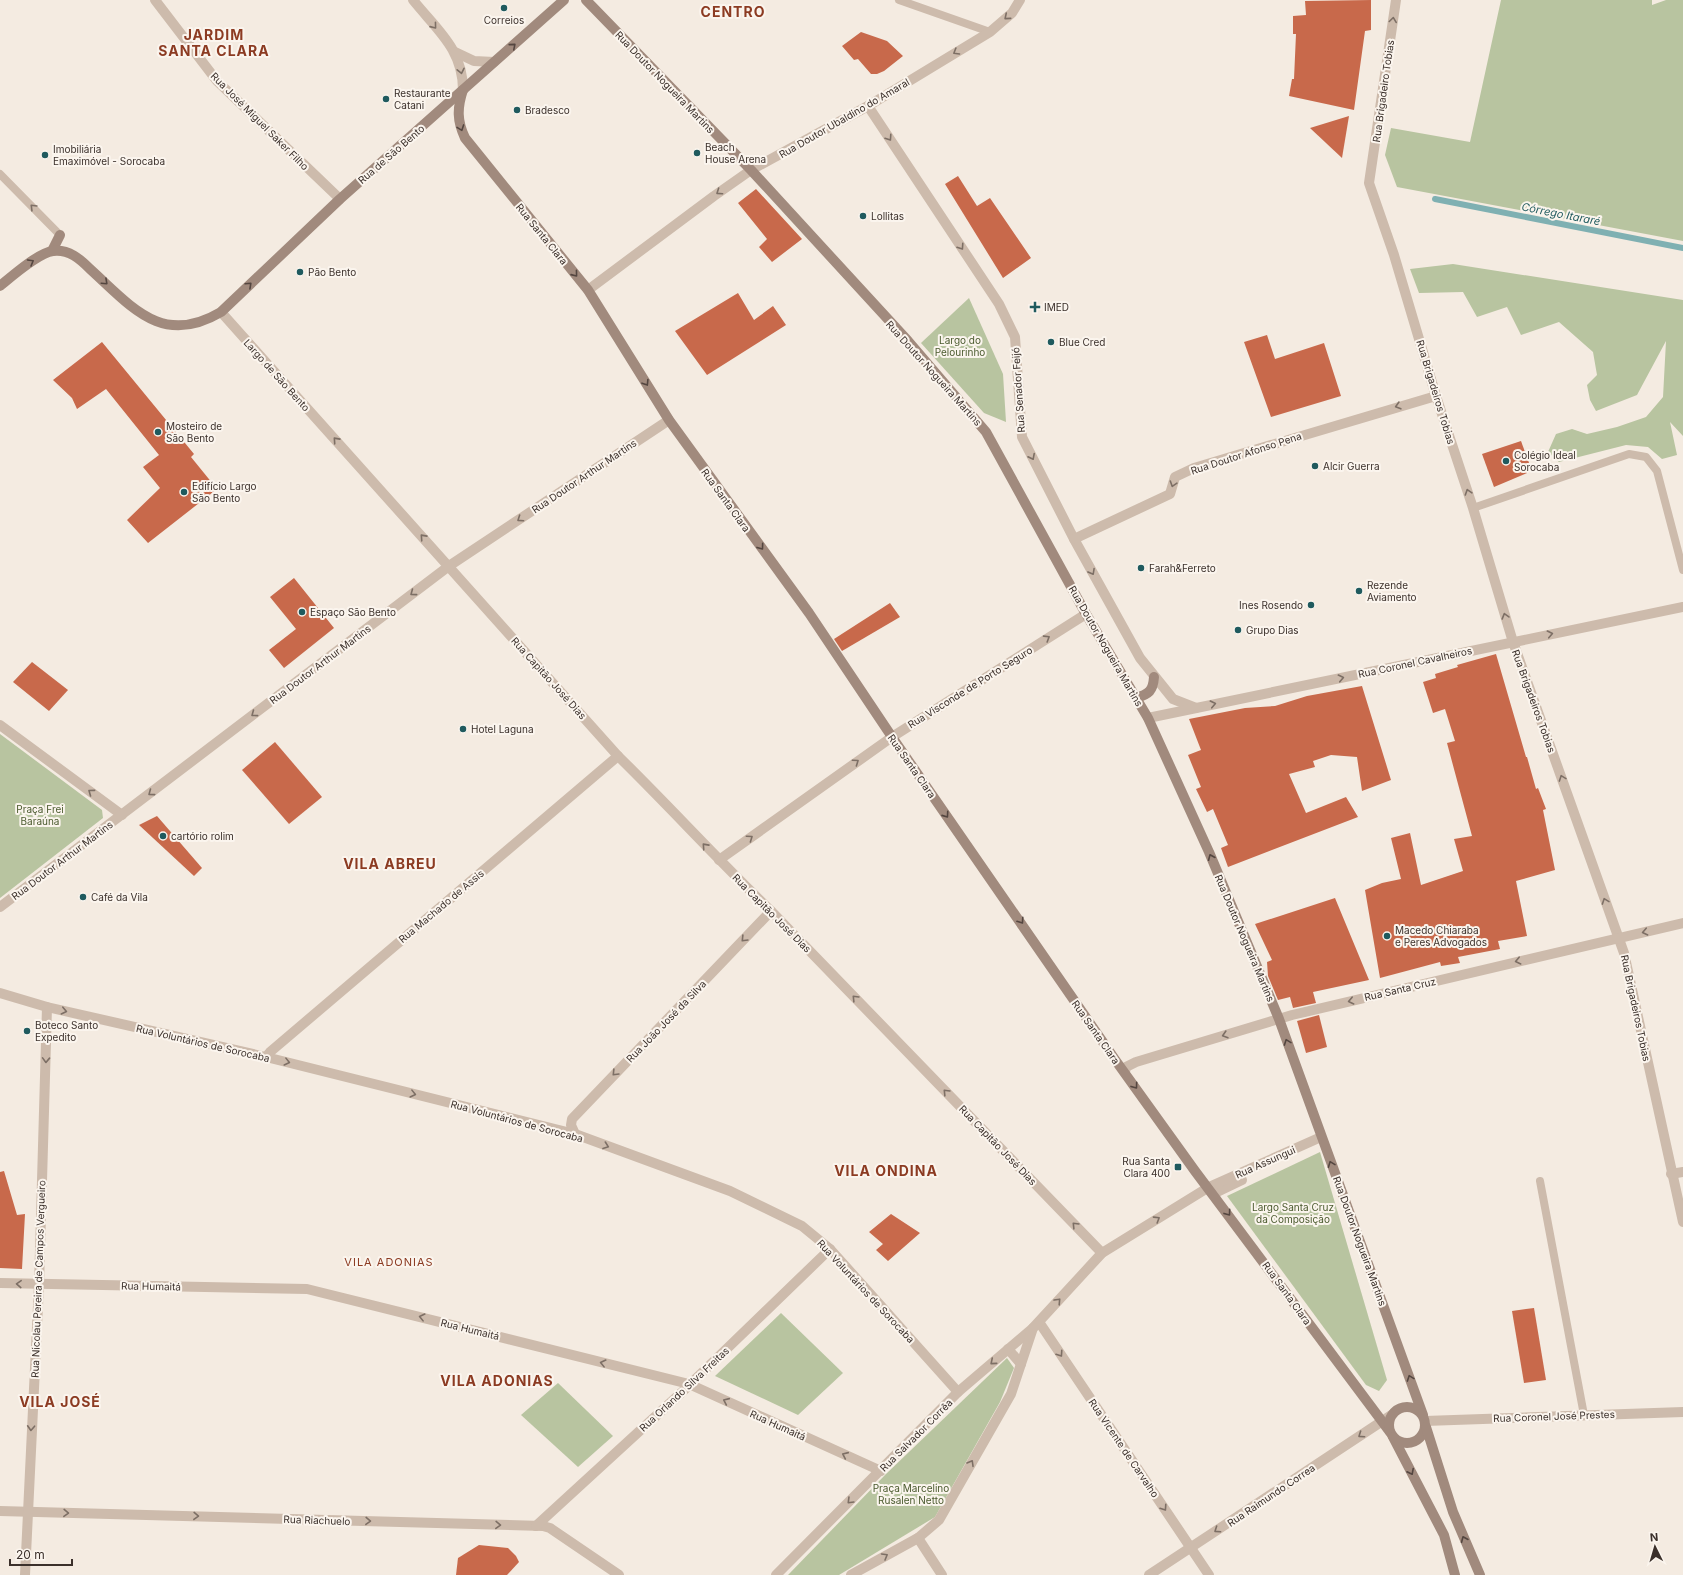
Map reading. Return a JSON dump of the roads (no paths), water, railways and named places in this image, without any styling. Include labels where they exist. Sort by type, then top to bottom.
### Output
[{"type":"main road","name":"Rua de São Bento","points":[[221,312],[340,199],[564,0]]},
{"type":"main road","name":"Rua Doutor Nogueira Martins","points":[[586,0],[751,170],[908,341],[986,432],[1086,614],[1148,718],[1209,852],[1279,1018],[1425,1421],[1453,1512],[1480,1575]]},
{"type":"main road","name":"Rua Santa Clara","points":[[463,90],[458,108],[458,121],[464,138],[588,290],[669,420],[809,613],[892,737],[1125,1072],[1392,1435],[1444,1535],[1455,1575]]},
{"type":"main road","points":[[0,286],[26,265],[52,251],[60,235]]},
{"type":"main road","points":[[52,251],[76,255],[131,307],[150,319],[164,324],[189,326],[209,319],[221,312]]},
{"type":"main road","points":[[1136,698],[1147,695],[1151,692],[1154,677]]},
{"type":"main road","points":[[1408,1407],[1419,1411],[1425,1421],[1424,1433],[1416,1442],[1404,1444],[1392,1435],[1390,1420],[1393,1414],[1402,1408],[1408,1407]]},
{"type":"street","name":"Rua José Miguel Saker Filho","points":[[155,0],[217,81],[340,199]]},
{"type":"street","points":[[413,0],[456,52],[463,78],[463,90]]},
{"type":"street","name":"Rua Doutor Ubaldino do Amaral","points":[[588,290],[751,170],[868,106],[990,32],[1012,13],[1020,0]]},
{"type":"street","name":"Rua Brigadeiro Tobias","points":[[1369,183],[1396,0]]},
{"type":"street","points":[[456,52],[474,60],[494,62]]},
{"type":"street","name":"Rua Senador Feijó","points":[[868,106],[999,304],[1015,337],[1022,438],[1074,539],[1140,658],[1173,699],[1196,708]]},
{"type":"street","name":"Rua Brigadeiros Tobias","points":[[1369,183],[1394,255],[1436,396],[1473,508],[1513,642],[1624,953],[1671,1174],[1683,1222]]},
{"type":"street","name":"Largo de São Bento","points":[[221,312],[449,566]]},
{"type":"street","name":"Rua Doutor Afonso Pena","points":[[1074,539],[1170,494],[1175,477],[1194,468],[1436,396]]},
{"type":"street","name":"Rua Doutor Arthur Martins","points":[[0,907],[449,566],[669,420]]},
{"type":"street","name":"Rua Capitão José Dias","points":[[449,566],[618,756],[670,807],[719,860],[771,910],[1102,1254]]},
{"type":"street","name":"Rua Coronel Cavalheiros","points":[[1148,718],[1683,607]]},
{"type":"street","name":"Rua Visconde de Porto Seguro","points":[[719,860],[892,737],[1086,614]]},
{"type":"street","points":[[0,725],[122,815]]},
{"type":"street","name":"Rua Machado de Assis","points":[[266,1057],[270,1052],[618,756]]},
{"type":"street","name":"Rua João José da Silva","points":[[575,1134],[571,1125],[572,1119],[771,910]]},
{"type":"street","name":"Rua Santa Cruz","points":[[1125,1072],[1126,1068],[1136,1062],[1279,1018],[1683,923]]},
{"type":"street","name":"Rua Voluntários de Sorocaba","points":[[0,993],[47,1007],[266,1057],[575,1134],[730,1191],[802,1226],[830,1249],[958,1392]]},
{"type":"street","name":"Rua Nicolau Pereira de Campos Vergueiro","points":[[25,1575],[39,1285],[47,1007]]},
{"type":"street","name":"Rua Assungui","points":[[1212,1192],[1217,1192],[1320,1145],[1323,1141]]},
{"type":"street","points":[[1671,1174],[1683,1172]]},
{"type":"street","name":"Rua Salvador Corrêa","points":[[776,1575],[958,1392],[1036,1325],[1102,1254],[1212,1192]]},
{"type":"street","name":"Rua Orlando Silva Freitas","points":[[536,1526],[689,1384],[830,1249]]},
{"type":"street","name":"Rua Humaitá","points":[[0,1282],[39,1285],[307,1288],[689,1384],[880,1471]]},
{"type":"street","name":"Rua Salvador Corrêa","points":[[851,1575],[918,1538],[939,1520],[1011,1394],[1036,1325]]},
{"type":"street","name":"Rua Vicente de Carvalho","points":[[1036,1325],[1209,1575]]},
{"type":"street","points":[[1008,1349],[1021,1364]]},
{"type":"street","name":"Rua Coronel José Prestes","points":[[1425,1421],[1683,1412]]},
{"type":"street","name":"Rua Raimundo Correa","points":[[1149,1575],[1393,1414]]},
{"type":"street","name":"Rua Riachuelo","points":[[0,1511],[548,1527],[619,1575]]},
{"type":"street","points":[[918,1538],[942,1575]]},
{"type":"lane","points":[[899,0],[990,32]]},
{"type":"lane","points":[[0,174],[60,235]]},
{"type":"lane","points":[[1473,508],[1629,454],[1646,457],[1657,471],[1683,570]]},
{"type":"lane","points":[[1540,1181],[1584,1415]]},
{"type":"waterway","name":"Córrego Itararé","points":[[1435,199],[1683,248]]},
{"type":"place","name":"Correios","points":[[504,8]]},
{"type":"place","name":"Restaurante Catani","points":[[386,99]]},
{"type":"place","name":"Bradesco","points":[[517,110]]},
{"type":"place","name":"Beach House Arena","points":[[697,153]]},
{"type":"place","name":"Imobiliária Emaximóvel - Sorocaba","points":[[45,155]]},
{"type":"place","name":"Lollitas","points":[[863,216]]},
{"type":"place","name":"Pão Bento","points":[[300,272]]},
{"type":"place","name":"IMED","points":[[1035,307]]},
{"type":"place","name":"Blue Cred","points":[[1051,342]]},
{"type":"place","name":"Mosteiro de São Bento","points":[[158,432]]},
{"type":"place","name":"Colégio Ideal Sorocaba","points":[[1506,461]]},
{"type":"place","name":"Alcir Guerra","points":[[1315,466]]},
{"type":"place","name":"Edifício Largo São Bento","points":[[184,492]]},
{"type":"place","name":"Farah&Ferreto","points":[[1141,568]]},
{"type":"place","name":"Rezende Aviamento","points":[[1359,591]]},
{"type":"place","name":"Ines Rosendo","points":[[1311,605]]},
{"type":"place","name":"Espaço São Bento","points":[[302,612]]},
{"type":"place","name":"Grupo Dias","points":[[1238,630]]},
{"type":"place","name":"Hotel Laguna","points":[[463,729]]},
{"type":"place","name":"cartório rolim","points":[[163,836]]},
{"type":"place","name":"Café da Vila","points":[[83,897]]},
{"type":"place","name":"Macedo Chiaraba e Peres Advogados","points":[[1387,936]]},
{"type":"place","name":"Boteco Santo Expedito","points":[[27,1031]]},
{"type":"place","name":"Rua Santa Clara 400","points":[[1178,1167]]},
{"type":"district","name":"CENTRO","points":[[733,12]]},
{"type":"district","name":"JARDIM SANTA CLARA","points":[[214,44]]},
{"type":"district","name":"VILA ABREU","points":[[390,864]]},
{"type":"district","name":"VILA ONDINA","points":[[886,1171]]},
{"type":"district","name":"VILA ADONIAS","points":[[389,1262]]},
{"type":"district","name":"VILA ADONIAS","points":[[497,1381]]},
{"type":"district","name":"VILA JOSÉ","points":[[60,1402]]},
{"type":"park label","name":"Largo do Pelourinho","points":[[960,346]]},
{"type":"park label","name":"Praça Frei Baraúna","points":[[40,814]]},
{"type":"park label","name":"Largo Santa Cruz da Composição","points":[[1293,1212]]},
{"type":"park label","name":"Praça Marcelino Rusalen Netto","points":[[911,1494]]}]
